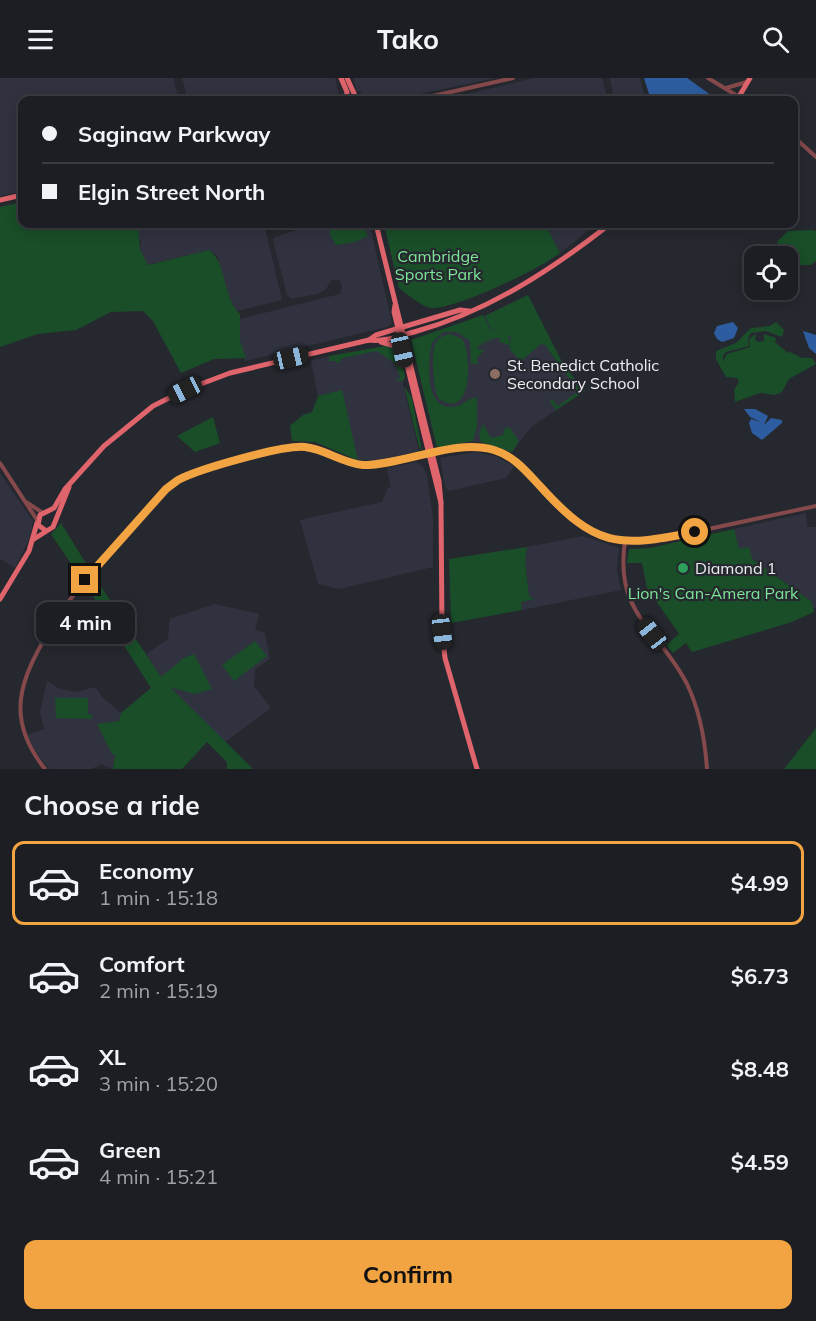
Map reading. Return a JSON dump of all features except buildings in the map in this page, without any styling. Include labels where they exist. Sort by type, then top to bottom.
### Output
[{"type":"main road","points":[[341,78],[346,96]]},
{"type":"main road","points":[[347,78],[355,96]]},
{"type":"main road","points":[[741,96],[749,80]]},
{"type":"main road","points":[[0,200],[18,196]]},
{"type":"main road","points":[[377,228],[441,503],[442,632],[445,658],[477,769]]},
{"type":"main road","points":[[377,341],[401,332],[462,317],[469,311],[547,271],[605,228]]},
{"type":"main road","points":[[369,340],[376,334],[401,332]]},
{"type":"main road","points":[[401,332],[402,348],[430,455]]},
{"type":"main road","points":[[0,599],[34,539],[37,521],[56,506],[104,446],[153,406],[185,390],[245,369],[369,340],[402,348]]},
{"type":"main road","points":[[34,539],[53,527],[69,487]]},
{"type":"main road","points":[[45,513],[55,520]]},
{"type":"main road","points":[[37,521],[45,530]]},
{"type":"street","points":[[433,96],[513,78]]},
{"type":"street","points":[[708,78],[736,96]]},
{"type":"street","points":[[726,88],[749,80]]},
{"type":"street","points":[[798,141],[816,157]]},
{"type":"street","points":[[45,769],[30,749],[20,718],[21,694],[29,668],[51,627],[74,594],[170,486],[187,476],[291,447],[315,449],[348,463],[363,465],[469,447],[483,447],[501,453],[519,463],[560,508],[581,526],[601,535],[625,541],[652,541],[816,506]]},
{"type":"street","points":[[0,463],[37,521]]},
{"type":"street","points":[[25,502],[45,513]]},
{"type":"street","points":[[625,541],[622,571],[624,586],[636,610],[678,669],[693,698],[702,729],[707,769]]},
{"type":"shaded area","points":[[0,78],[173,78],[178,96],[18,96],[18,192],[0,196]]},
{"type":"shaded area","points":[[182,78],[335,78],[339,96],[187,96]]},
{"type":"shaded area","points":[[353,78],[496,78],[409,96],[363,96],[360,91],[357,92]]},
{"type":"shaded area","points":[[534,78],[602,78],[607,96],[463,96]]},
{"type":"shaded area","points":[[610,78],[640,78],[644,96],[613,96]]},
{"type":"shaded area","points":[[131,228],[265,228],[282,300],[237,311],[231,306],[217,255],[209,250],[147,265],[140,249],[141,241]]},
{"type":"shaded area","points":[[303,228],[370,228],[392,323],[387,327],[245,361],[240,341],[240,319],[340,294],[342,288],[340,280],[332,280],[325,290],[317,294],[291,299],[287,295],[273,240],[275,237]]},
{"type":"shaded area","points":[[547,228],[591,228],[560,253]]},
{"type":"shaded area","name":"St. Benedict Catholic Secondary School","points":[[528,295],[564,366],[585,391],[532,426],[512,452],[481,442],[459,443],[437,448],[417,362],[433,333],[484,316]]},
{"type":"shaded area","points":[[385,346],[399,367],[419,452],[377,460],[357,460],[342,391],[318,396],[311,360]]},
{"type":"shaded area","points":[[476,452],[496,456],[514,466],[506,478],[449,491],[445,487],[440,458]]},
{"type":"shaded area","points":[[416,462],[423,467],[427,475],[433,518],[433,567],[339,589],[318,584],[300,520],[382,502],[388,487],[391,488],[387,468]]},
{"type":"shaded area","points":[[0,473],[33,521],[30,537],[15,568],[0,559]]},
{"type":"shaded area","points":[[806,513],[807,527],[816,527],[816,608],[813,609],[812,602],[739,549],[734,529]]},
{"type":"shaded area","points":[[583,536],[619,548],[617,570],[621,590],[522,610],[521,602],[534,599],[529,596],[525,562],[527,547]]},
{"type":"shaded area","points":[[215,604],[259,614],[255,630],[265,633],[270,659],[255,669],[254,686],[271,708],[225,742],[162,679],[146,654],[168,639],[170,619]]},
{"type":"shaded area","points":[[47,681],[60,689],[77,692],[95,687],[102,697],[121,713],[113,769],[101,764],[92,769],[49,769],[36,752],[27,735],[44,729],[40,712]]},
{"type":"green space","points":[[18,203],[18,228],[138,228],[140,249],[148,265],[209,250],[219,263],[230,299],[240,314],[240,341],[246,358],[214,359],[181,373],[153,321],[143,311],[111,312],[76,330],[38,334],[0,347],[0,207]]},
{"type":"green space","points":[[330,228],[364,228],[368,236],[355,242],[336,245],[330,235]]},
{"type":"green space","name":"Cambridge Sports Park","points":[[385,228],[547,228],[560,253],[535,269],[497,287],[442,307],[427,307],[399,288]]},
{"type":"green space","points":[[788,231],[816,231],[816,261],[811,265],[798,265],[798,246],[777,246],[778,241]]},
{"type":"green space","points":[[528,295],[564,366],[585,391],[556,410],[550,401],[552,399],[558,406],[576,393],[576,388],[545,345],[541,344],[521,361],[510,350],[511,337],[492,331],[485,316]]},
{"type":"green space","points":[[483,315],[491,331],[508,336],[511,346],[500,342],[500,338],[496,338],[496,342],[495,338],[491,339],[492,343],[490,340],[486,341],[486,345],[484,342],[481,344],[483,347],[480,345],[477,347],[480,350],[485,349],[477,358],[478,364],[471,363],[470,341],[457,332],[443,332],[432,343],[429,371],[432,392],[436,400],[442,405],[451,407],[477,398],[477,426],[473,441],[437,448],[411,340]]},
{"type":"green space","points":[[776,322],[784,330],[782,337],[766,331],[751,333],[748,339],[749,346],[726,352],[723,361],[727,354],[750,347],[749,339],[756,334],[755,340],[764,341],[764,334],[776,338],[775,342],[789,354],[788,351],[802,358],[812,358],[816,364],[789,379],[782,392],[775,395],[760,393],[735,402],[734,390],[739,382],[737,378],[726,377],[716,359],[716,351],[736,343],[751,328],[770,326]]},
{"type":"green space","points":[[451,334],[462,339],[468,370],[464,394],[458,401],[450,404],[439,399],[437,395],[433,364],[436,342]]},
{"type":"green space","points":[[385,346],[400,349],[405,377],[403,381],[395,380],[400,378],[396,364],[377,351],[343,358],[338,364],[336,361],[329,361],[329,356]]},
{"type":"green space","points":[[404,386],[412,398],[422,451],[419,447]]},
{"type":"green space","points":[[342,390],[357,460],[315,442],[292,441],[290,426],[303,415],[312,412],[318,396]]},
{"type":"green space","points":[[213,417],[220,443],[195,452],[177,436]]},
{"type":"green space","points":[[483,424],[491,438],[503,435],[504,429],[509,427],[519,441],[512,452],[481,442],[479,434]]},
{"type":"green space","points":[[61,523],[90,570],[82,580],[51,534]]},
{"type":"green space","name":"Lion's Can-Amera Park","points":[[734,529],[739,549],[749,547],[752,559],[812,602],[814,612],[792,622],[692,652],[686,643],[673,653],[666,645],[679,634],[647,588],[642,563],[627,563],[629,549],[650,548]]},
{"type":"green space","points":[[527,547],[525,562],[529,596],[534,599],[521,602],[522,610],[451,623],[449,559]]},
{"type":"green space","points":[[94,576],[161,677],[184,658],[194,654],[212,689],[194,694],[170,687],[253,769],[227,769],[227,762],[207,742],[182,769],[113,769],[115,755],[112,754],[97,724],[119,721],[121,713],[151,688],[86,585]]},
{"type":"green space","points":[[255,641],[267,656],[234,681],[222,665]]},
{"type":"green space","points":[[55,698],[88,698],[88,714],[92,715],[92,719],[56,718]]},
{"type":"green space","points":[[816,728],[816,769],[784,769]]},
{"type":"water","points":[[644,78],[687,78],[711,95],[711,96],[650,96]]},
{"type":"water","points":[[733,322],[738,328],[734,338],[722,342],[717,339],[714,333],[717,326]]},
{"type":"water","points":[[803,331],[816,335],[816,354],[809,348]]},
{"type":"water","points":[[744,409],[755,409],[768,416],[764,425],[771,418],[782,420],[782,423],[762,440],[752,433],[749,423],[751,419],[761,422],[750,417]]},
{"type":"place","name":"St. Benedict Catholic Secondary School","points":[[495,374]]},
{"type":"place","name":"Diamond 1","points":[[683,568]]},
{"type":"route","points":[[85,580],[166,489],[178,480],[291,447],[315,449],[348,463],[363,465],[417,458],[464,448],[488,448],[519,463],[564,512],[591,531],[620,541],[640,542],[695,532]]}]
